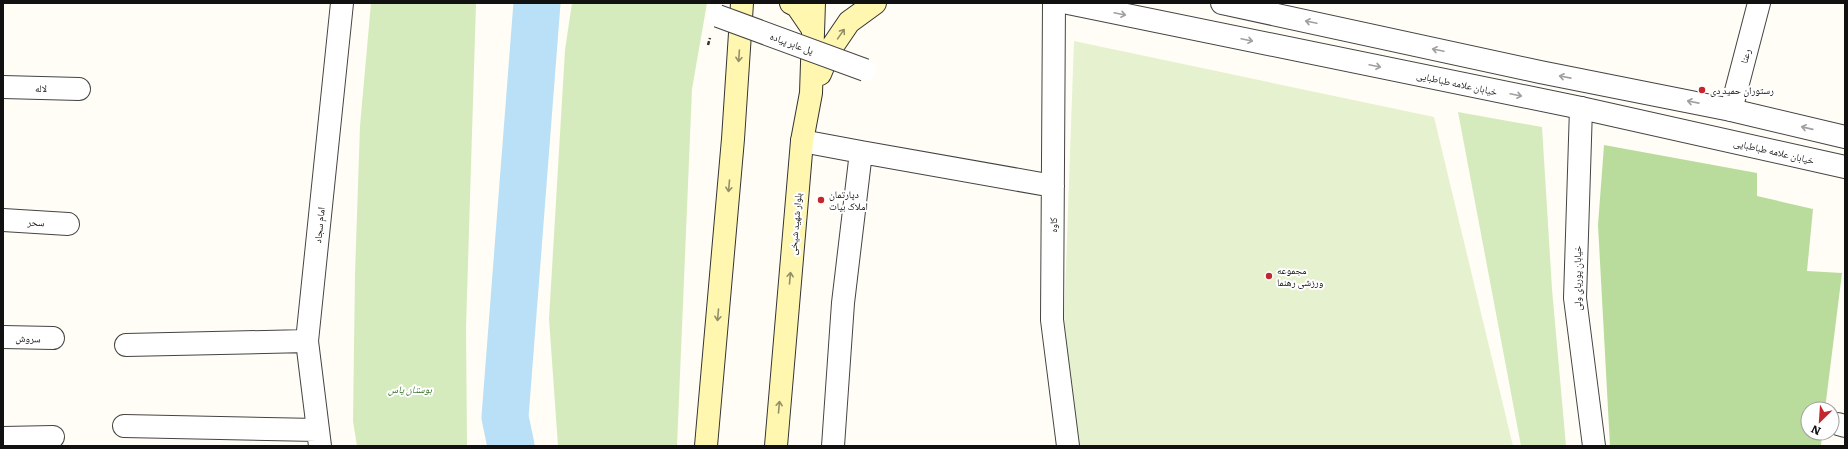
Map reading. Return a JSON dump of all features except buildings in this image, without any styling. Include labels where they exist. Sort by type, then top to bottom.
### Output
[{"type":"main road","points":[[706,446],[733,139],[742,3]]},
{"type":"main road","points":[[791,3],[797,6],[812,28]]},
{"type":"main road","name":"بلوار شهید شیخی","points":[[776,446],[802,141],[811,93],[814,3]]},
{"type":"main road","points":[[811,93],[830,50],[849,22],[875,3]]},
{"type":"street","name":"امام سجاد","points":[[319,438],[307,342],[342,3]]},
{"type":"street","name":"کاوه","points":[[1054,3],[1052,320],[1068,446]]},
{"type":"street","name":"خیابان علامه طباطبایی","points":[[1068,3],[1581,108],[1845,167]]},
{"type":"street","points":[[1222,3],[1540,72],[1731,110],[1845,137]]},
{"type":"street","name":"رعنا","points":[[1724,140],[1759,3]]},
{"type":"street","name":"پل عابر پیاده","points":[[718,16],[865,70]]},
{"type":"street","name":"لاله","points":[[3,87],[79,89]]},
{"type":"street","name":"خیابان پوریای ولی","points":[[1581,108],[1575,298],[1594,446]]},
{"type":"street","points":[[802,141],[1053,186]]},
{"type":"street","points":[[833,446],[843,303],[861,152]]},
{"type":"street","name":"سحر","points":[[3,220],[68,224]]},
{"type":"street","name":"سروش","points":[[3,337],[53,338]]},
{"type":"street","points":[[126,345],[307,342]]},
{"type":"street","points":[[124,426],[319,438]]},
{"type":"street","points":[[3,438],[53,437]]},
{"type":"green space","name":"بوستان یاس","points":[[371,3],[476,3],[466,328],[467,446],[357,446],[353,421],[355,274],[360,126]]},
{"type":"green space","points":[[572,3],[707,3],[692,89],[677,446],[558,446],[549,319],[565,50]]},
{"type":"green space","name":"مجموعه ورزشی رهنما","points":[[1074,41],[1434,117],[1513,446],[1062,446],[1060,435]]},
{"type":"green space","points":[[1458,112],[1542,127],[1552,289],[1566,446],[1521,446]]},
{"type":"green space","points":[[1604,145],[1757,173],[1757,196],[1813,209],[1807,271],[1842,273],[1826,401],[1800,401],[1800,441],[1821,441],[1821,446],[1610,446],[1598,225]]},
{"type":"waterway","points":[[511,446],[505,417],[537,3]]},
{"type":"place","name":"رستوران حمید دی","points":[[1702,90]]},
{"type":"place","name":"دپارتمان املاک بیات","points":[[821,200]]},
{"type":"place","name":"مجموعه ورزشی رهنما","points":[[1269,276]]}]
